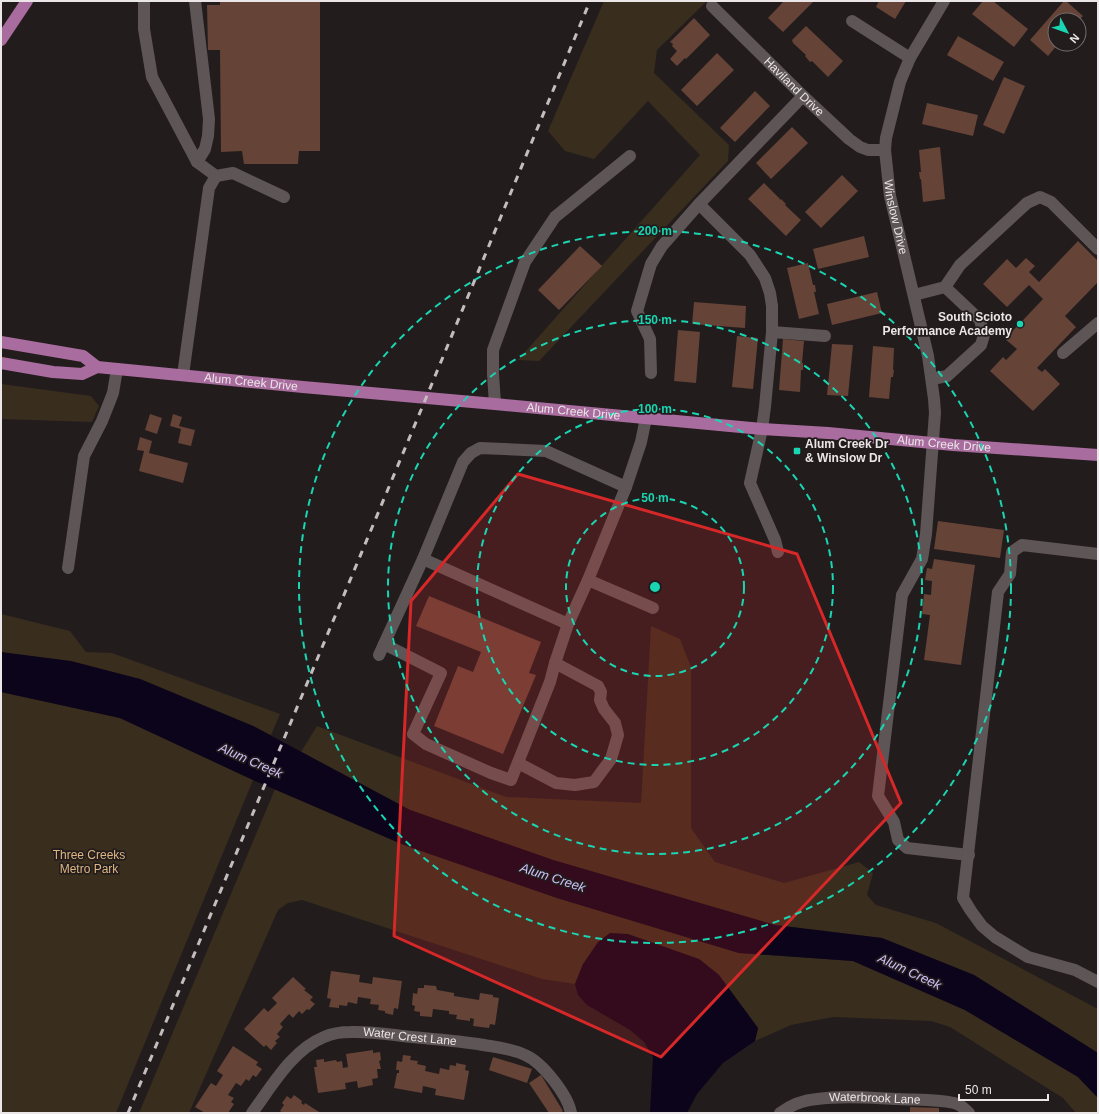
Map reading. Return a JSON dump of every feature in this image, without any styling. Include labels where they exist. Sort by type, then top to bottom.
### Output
[{"type":"main road","points":[[1,40],[27,1]]},
{"type":"main road","name":"Alum Creek Drive","points":[[1,342],[83,356],[97,367]]},
{"type":"main road","name":"Alum Creek Drive","points":[[1,363],[53,372],[82,374],[97,367],[303,388],[762,429],[828,433],[933,443],[1098,454]]},
{"type":"street","points":[[144,1],[144,28],[152,77],[197,162],[216,176],[233,173],[284,197]]},
{"type":"street","points":[[195,1],[209,120],[205,149],[197,162]]},
{"type":"street","name":"Winslow Drive","points":[[944,1],[910,58],[900,82],[886,138],[885,150],[890,196],[928,356],[934,399],[933,443],[926,534],[922,559],[902,595],[878,796],[894,822],[898,840],[907,848],[969,855]]},
{"type":"street","name":"Haviland Drive","points":[[712,6],[849,139],[860,147],[868,150],[885,150]]},
{"type":"street","points":[[852,21],[910,58]]},
{"type":"street","points":[[651,373],[650,339],[637,311],[651,264],[662,246],[699,204],[803,96]]},
{"type":"street","points":[[495,404],[493,350],[525,262],[555,218],[630,156]]},
{"type":"street","points":[[183,375],[209,188],[216,176]]},
{"type":"street","points":[[914,295],[944,287],[960,265],[1027,203],[1040,197],[1050,202],[1098,249]]},
{"type":"street","points":[[699,204],[750,255],[766,278],[770,292],[772,306],[772,332],[765,407],[762,429],[750,483],[775,540],[778,552]]},
{"type":"street","points":[[932,379],[947,376],[981,345],[984,335],[980,320],[944,287]]},
{"type":"street","points":[[1062,353],[1098,323]]},
{"type":"street","points":[[772,332],[825,336]]},
{"type":"street","points":[[68,568],[84,456],[102,421],[113,393],[117,369]]},
{"type":"street","points":[[384,644],[441,673],[413,734],[426,744],[491,773],[511,780],[550,682],[568,624],[588,580],[626,487],[641,442],[646,418]]},
{"type":"street","points":[[379,655],[423,559],[463,462],[470,453],[480,448],[546,451],[626,487]]},
{"type":"street","points":[[1098,554],[1022,545],[1012,552],[1010,574],[998,592],[963,898],[982,926],[995,937],[1028,957],[1075,970],[1098,982]]},
{"type":"street","points":[[423,559],[568,624]]},
{"type":"street","points":[[588,580],[653,608]]},
{"type":"street","points":[[518,763],[556,783],[575,785],[594,782],[611,759],[618,734],[615,723],[604,709],[600,700],[601,692],[598,686],[555,663]]},
{"type":"street","name":"Water Crest Lane","points":[[252,1113],[285,1068],[302,1051],[324,1037],[337,1033],[350,1032],[446,1040],[512,1050],[527,1056],[540,1066],[563,1092],[570,1105],[571,1113]]},
{"type":"street","name":"Waterbrook Lane","points":[[780,1113],[803,1102],[817,1099],[848,1097],[956,1103],[969,1113]]},
{"type":"highlighted area","points":[[518,474],[797,554],[901,803],[661,1057],[394,936],[411,601]]},
{"type":"green space","points":[[604,1],[707,1],[657,50],[654,73],[729,145],[728,161],[539,361],[518,360],[700,155],[648,101],[594,159],[565,151],[548,131]]},
{"type":"green space","points":[[1,384],[91,396],[99,406],[92,422],[1,419]]},
{"type":"green space","points":[[1,614],[70,631],[86,652],[112,653],[280,714],[271,735],[253,726],[140,679],[1,652]]},
{"type":"green space","points":[[651,626],[680,639],[691,667],[691,828],[715,862],[784,883],[859,862],[873,873],[867,895],[876,905],[936,923],[1098,1009],[1098,1053],[974,975],[882,938],[775,925],[553,860],[410,810],[301,752],[317,726],[506,797],[641,803]]},
{"type":"green space","name":"Three Creeks Metro Park","points":[[1,692],[120,718],[253,780],[116,1113],[1,1113]]},
{"type":"green space","points":[[275,789],[404,845],[557,898],[739,953],[853,961],[965,1010],[1078,1077],[1098,1098],[1098,1113],[1076,1113],[1063,1098],[950,1027],[931,1021],[833,1017],[791,1025],[755,1041],[758,1028],[718,974],[699,959],[583,964],[575,984],[542,979],[302,900],[288,903],[278,910],[189,1113],[139,1113]]},
{"type":"water","name":"Alum Creek","points":[[1,652],[71,661],[140,679],[253,726],[410,810],[553,860],[775,925],[882,938],[974,975],[1098,1053],[1098,1098],[1078,1077],[965,1010],[853,961],[739,953],[557,898],[404,845],[253,780],[120,718],[1,692]]},
{"type":"water","points":[[610,933],[628,934],[699,959],[719,975],[758,1028],[755,1041],[723,1063],[697,1094],[687,1113],[650,1113],[653,1057],[644,1042],[630,1030],[587,1005],[578,995],[575,984],[583,964],[598,942]]},
{"type":"building","points":[[220,1],[320,1],[320,151],[299,151],[298,164],[244,164],[242,151],[221,152],[220,50],[208,50],[207,5],[220,5]]},
{"type":"building","points":[[784,1],[814,1],[783,32],[768,18]]},
{"type":"building","points":[[879,1],[906,1],[895,19],[876,7]]},
{"type":"building","points":[[983,1],[993,1],[1028,29],[1014,47],[972,14]]},
{"type":"building","points":[[1064,1],[1066,1],[1078,12],[1054,12]]},
{"type":"building","points":[[694,18],[710,35],[677,66],[670,59],[677,51],[670,42]]},
{"type":"building","points":[[1047,20],[1047,52],[1051,52],[1048,56],[1030,40]]},
{"type":"building","points":[[806,26],[843,61],[828,77],[812,61],[810,62],[805,56],[806,55],[793,43],[792,40]]},
{"type":"building","points":[[958,36],[1004,62],[993,81],[947,55]]},
{"type":"building","points":[[717,53],[734,70],[697,106],[681,90]]},
{"type":"building","points":[[1004,77],[1025,86],[1004,134],[983,125]]},
{"type":"building","points":[[755,91],[770,106],[735,142],[720,128]]},
{"type":"building","points":[[927,103],[978,115],[973,136],[922,124]]},
{"type":"building","points":[[792,127],[808,143],[771,179],[756,163]]},
{"type":"building","points":[[940,147],[945,199],[923,202],[919,172],[921,172],[919,150]]},
{"type":"building","points":[[842,175],[858,191],[821,228],[805,212]]},
{"type":"building","points":[[764,183],[801,220],[786,236],[748,199]]},
{"type":"building","points":[[864,236],[869,257],[818,269],[813,249]]},
{"type":"building","points":[[1078,241],[1098,261],[1098,282],[1065,316],[1076,327],[1037,368],[1042,372],[1045,369],[1060,384],[1033,411],[990,371],[1003,357],[1006,360],[1017,349],[1005,339],[1043,299],[1029,285],[1007,307],[983,284],[1007,259],[1016,268],[1026,258],[1035,266],[1029,272],[1039,282]]},
{"type":"building","points":[[580,246],[602,266],[559,310],[538,290]]},
{"type":"building","points":[[808,263],[813,285],[815,285],[816,292],[814,292],[819,314],[799,319],[787,268]]},
{"type":"building","points":[[877,292],[882,313],[832,325],[827,304]]},
{"type":"building","points":[[694,302],[746,306],[745,328],[692,324]]},
{"type":"building","points":[[678,330],[700,332],[696,383],[674,381]]},
{"type":"building","points":[[737,336],[758,338],[753,389],[732,387]]},
{"type":"building","points":[[783,339],[804,341],[802,363],[803,370],[801,370],[800,392],[779,390]]},
{"type":"building","points":[[832,344],[853,345],[848,396],[827,395]]},
{"type":"building","points":[[873,346],[894,348],[894,370],[893,377],[891,377],[889,399],[869,397]]},
{"type":"building","points":[[150,414],[162,418],[157,434],[145,430]]},
{"type":"building","points":[[173,414],[182,417],[179,426],[195,430],[191,446],[178,443],[181,429],[170,426]]},
{"type":"building","points":[[140,437],[152,441],[149,453],[188,463],[183,483],[139,471],[144,451],[137,450]]},
{"type":"building","points":[[938,521],[1004,530],[1000,558],[934,549]]},
{"type":"building","points":[[934,559],[975,565],[961,665],[924,660],[930,615],[922,614],[924,594],[931,595],[932,581],[925,580],[927,568],[932,569]]},
{"type":"building","points":[[429,596],[541,642],[529,673],[536,675],[503,754],[434,726],[458,666],[473,672],[481,652],[416,626]]},
{"type":"building","points":[[331,971],[360,975],[359,982],[372,984],[373,977],[402,981],[398,1009],[394,1008],[393,1015],[385,1013],[385,1011],[378,1010],[379,1005],[370,1004],[371,999],[358,997],[357,1004],[348,1002],[347,1006],[339,1005],[339,1008],[329,1007],[331,999],[327,998]]},
{"type":"building","points":[[293,977],[306,989],[304,990],[313,997],[310,1000],[315,1004],[302,1014],[299,1011],[293,1018],[289,1014],[280,1024],[283,1027],[277,1034],[280,1037],[275,1041],[277,1043],[271,1050],[266,1045],[264,1047],[244,1029],[264,1008],[268,1012],[277,1003],[272,998]]},
{"type":"building","points":[[424,985],[436,986],[437,990],[454,993],[454,996],[479,1000],[480,993],[493,995],[493,997],[499,998],[495,1025],[490,1024],[489,1028],[473,1026],[474,1019],[470,1018],[470,1021],[456,1019],[457,1015],[449,1014],[449,1011],[433,1009],[432,1017],[420,1016],[420,1012],[414,1011],[415,1006],[412,1005],[413,993],[417,994],[418,988],[424,988]]},
{"type":"building","points":[[233,1046],[258,1062],[256,1065],[262,1069],[256,1077],[253,1075],[249,1081],[246,1079],[241,1086],[236,1083],[228,1095],[234,1098],[231,1102],[234,1104],[228,1113],[205,1113],[195,1107],[211,1083],[216,1086],[223,1075],[217,1071]]},
{"type":"building","points":[[373,1050],[373,1053],[380,1052],[381,1060],[379,1061],[381,1069],[377,1069],[378,1078],[372,1079],[373,1085],[358,1088],[357,1081],[345,1083],[346,1089],[318,1093],[314,1067],[317,1067],[316,1060],[324,1059],[324,1062],[336,1060],[337,1062],[342,1061],[343,1068],[348,1067],[346,1054]]},
{"type":"building","points":[[403,1055],[411,1056],[410,1060],[418,1061],[417,1064],[426,1066],[425,1071],[439,1074],[440,1068],[449,1070],[450,1065],[456,1066],[456,1063],[466,1065],[465,1070],[469,1071],[464,1100],[435,1095],[436,1089],[423,1086],[422,1093],[394,1088],[397,1073],[399,1073],[399,1070],[396,1070],[397,1061],[402,1062]]},
{"type":"building","points":[[493,1057],[532,1069],[527,1083],[489,1070]]},
{"type":"building","points":[[541,1075],[563,1111],[560,1113],[549,1113],[529,1083]]},
{"type":"building","points":[[294,1095],[302,1101],[301,1103],[304,1105],[305,1103],[319,1112],[283,1113],[280,1111],[284,1105],[282,1103],[287,1096],[291,1099]]},
{"type":"building","points":[[910,1107],[939,1108],[939,1113],[910,1113]]},
{"type":"railway","points":[[128,1113],[590,1]]},
{"type":"place","name":"South Scioto Performance Academy","points":[[1020,324]]},
{"type":"place","name":"Alum Creek Dr & Winslow Dr","points":[[797,451]]}]
